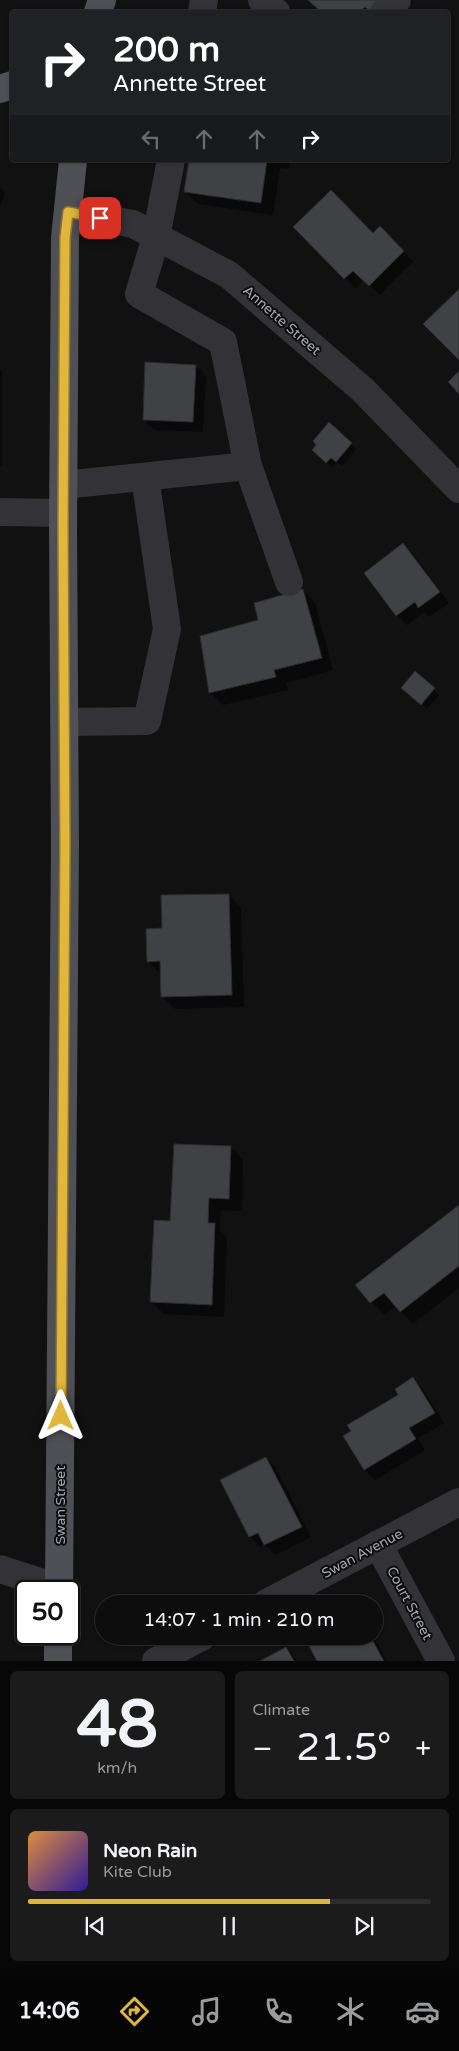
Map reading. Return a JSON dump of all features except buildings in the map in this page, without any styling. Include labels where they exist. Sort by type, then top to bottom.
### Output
[{"type":"main road","name":"Swan Street","points":[[59,1580],[65,238],[73,162]]},
{"type":"main road","points":[[58,1645],[58,1661]]},
{"type":"street","points":[[262,0],[274,10]]},
{"type":"street","points":[[386,10],[397,0]]},
{"type":"street","points":[[171,162],[156,237],[139,294],[223,342],[248,466],[289,582]]},
{"type":"street","name":"Annette Street","points":[[68,212],[133,224],[229,275],[363,390],[459,489]]},
{"type":"street","points":[[64,486],[248,466]]},
{"type":"street","points":[[64,722],[147,721],[167,629],[145,477]]},
{"type":"street","points":[[0,512],[64,513]]},
{"type":"street","name":"Swan Avenue","points":[[282,1595],[459,1502]]},
{"type":"street","name":"Court Street","points":[[378,1544],[441,1661]]},
{"type":"street","points":[[0,1569],[32,1580]]},
{"type":"street","points":[[156,1661],[186,1645]]},
{"type":"route","points":[[61,1416],[65,845],[63,527],[65,238],[68,212],[100,218]]}]
